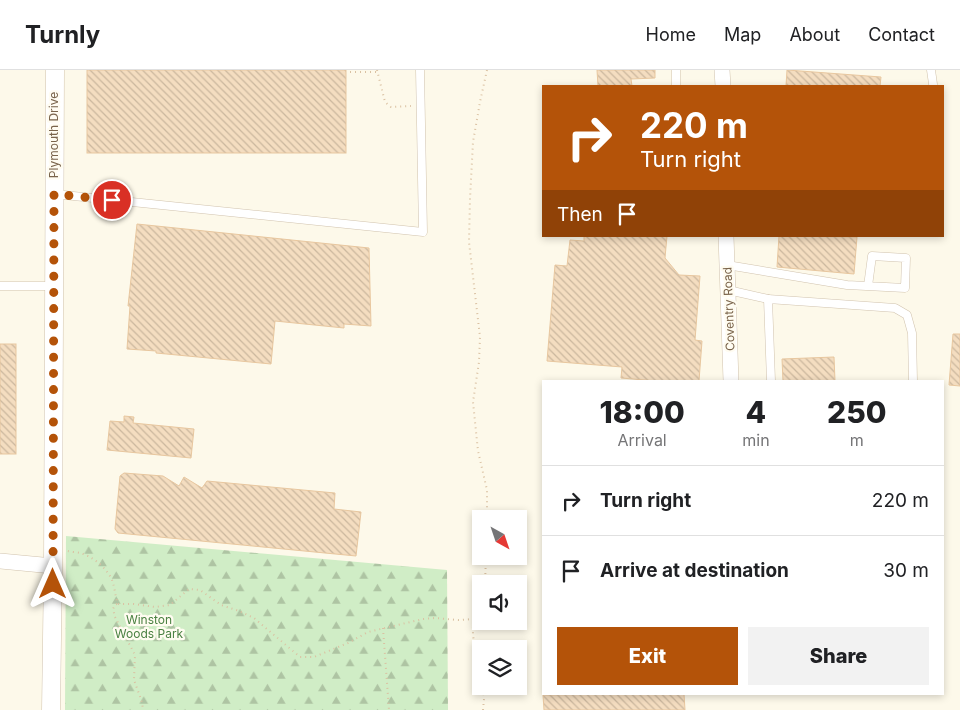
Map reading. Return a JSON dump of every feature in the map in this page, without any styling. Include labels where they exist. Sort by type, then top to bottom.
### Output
[{"type":"street","name":"Plymouth Drive","points":[[51,710],[54,70]]},
{"type":"street","points":[[722,70],[723,85]]},
{"type":"street","name":"Coventry Road","points":[[726,237],[731,380]]},
{"type":"street","points":[[0,562],[53,558]]},
{"type":"lane","points":[[54,194],[423,232],[420,70]]},
{"type":"lane","points":[[676,70],[676,85]]},
{"type":"lane","points":[[932,70],[932,84]]},
{"type":"lane","points":[[727,265],[847,285],[905,288],[906,258],[872,256],[868,286]]},
{"type":"lane","points":[[0,286],[54,286]]},
{"type":"lane","points":[[728,290],[768,299],[895,308],[907,315],[912,333],[913,380]]},
{"type":"lane","points":[[768,299],[771,380]]},
{"type":"path","points":[[487,70],[473,142],[469,242],[480,337],[479,362],[473,402],[478,451],[488,490],[488,510]]},
{"type":"path","points":[[350,72],[378,71],[385,102],[391,107],[421,105]]},
{"type":"path","points":[[53,558],[80,552],[90,557],[112,579],[118,604]]},
{"type":"path","points":[[143,710],[134,680],[135,654],[125,638],[113,609],[118,604],[155,607],[170,605],[188,589],[200,590],[221,605],[254,618],[300,657],[314,657],[348,643],[368,632],[423,619],[472,619]]},
{"type":"path","points":[[383,628],[389,710]]},
{"type":"path","points":[[483,710],[484,695]]},
{"type":"green space","name":"Winston Woods Park","points":[[66,536],[447,570],[448,710],[65,710]]},
{"type":"building","points":[[87,70],[346,70],[346,153],[87,153]]},
{"type":"building","points":[[597,70],[655,70],[655,78],[631,79],[632,85],[598,85]]},
{"type":"building","points":[[787,70],[881,77],[880,85],[786,85]]},
{"type":"building","points":[[137,224],[369,248],[371,326],[344,324],[344,328],[275,321],[271,364],[127,349],[130,306],[128,306]]},
{"type":"building","points":[[584,237],[667,237],[665,258],[679,275],[700,276],[695,340],[702,341],[699,380],[621,378],[622,367],[547,361],[555,265],[567,266],[570,240],[584,241]]},
{"type":"building","points":[[779,237],[857,237],[854,274],[777,267]]},
{"type":"building","points":[[953,334],[960,334],[960,386],[949,385]]},
{"type":"building","points":[[0,344],[16,344],[16,454],[0,454]]},
{"type":"building","points":[[834,357],[835,380],[783,380],[782,359]]},
{"type":"building","points":[[124,416],[134,417],[133,423],[194,429],[191,458],[107,450],[110,421],[124,422]]},
{"type":"building","points":[[124,473],[163,476],[179,486],[184,477],[202,488],[207,481],[335,493],[334,509],[361,512],[356,556],[118,533],[115,529],[120,476]]},
{"type":"building","points":[[543,695],[684,695],[685,710],[544,710]]},
{"type":"route","points":[[53,584],[54,194],[112,200]]}]
